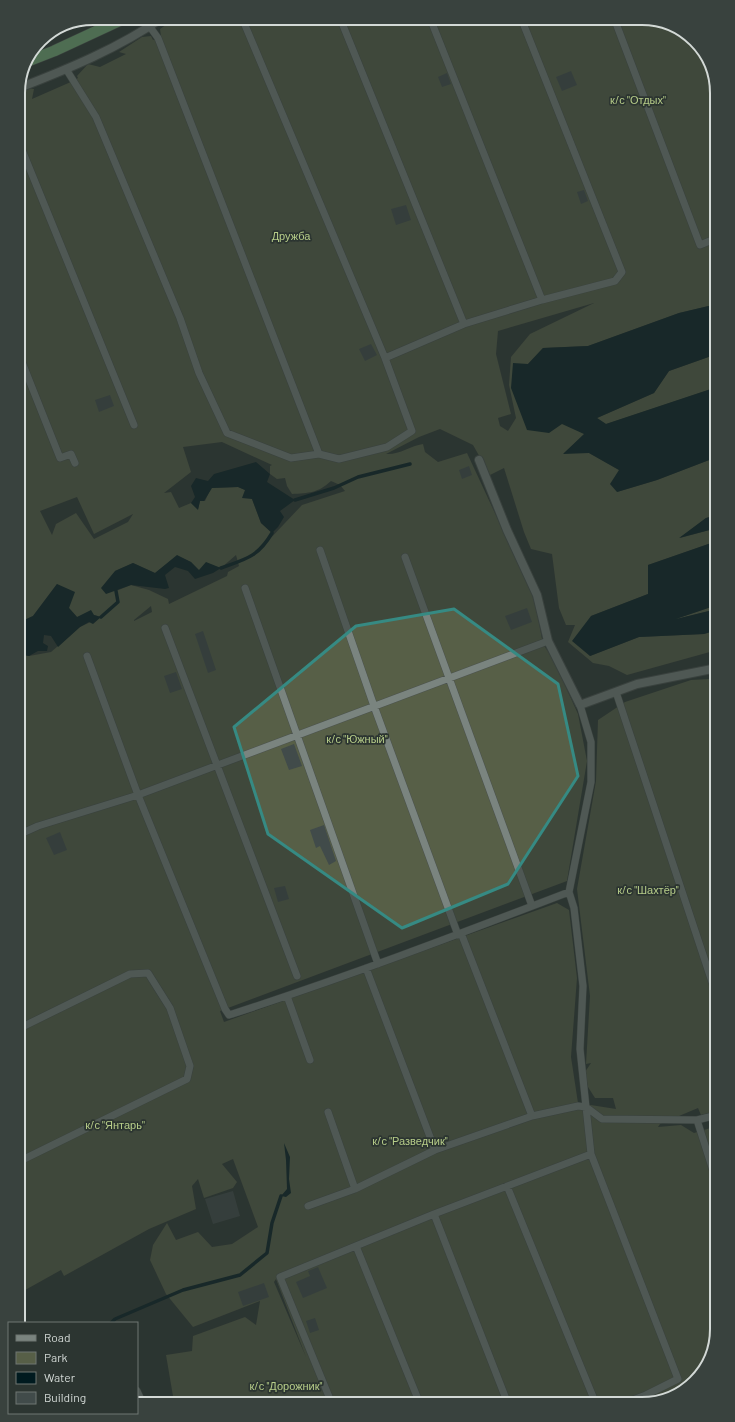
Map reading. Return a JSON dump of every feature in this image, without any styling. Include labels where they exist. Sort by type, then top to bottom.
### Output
[{"type":"highway","points":[[35,59],[54,52],[110,25]]},
{"type":"highway","points":[[38,54],[54,52]]},
{"type":"street","points":[[26,85],[66,69],[153,25]]},
{"type":"street","points":[[479,460],[506,530],[537,595],[548,641],[580,705],[637,684],[710,669]]},
{"type":"lane","points":[[66,69],[96,117],[180,318],[199,373],[226,433],[291,458],[319,454],[339,459],[387,447],[412,431],[385,358],[245,25]]},
{"type":"lane","points":[[343,25],[464,324]]},
{"type":"lane","points":[[433,25],[542,300]]},
{"type":"lane","points":[[385,358],[464,324],[542,300],[615,281],[622,272],[524,25]]},
{"type":"lane","points":[[617,25],[700,245],[710,241]]},
{"type":"lane","points":[[150,27],[158,38],[319,454]]},
{"type":"lane","points":[[25,157],[134,425]]},
{"type":"lane","points":[[25,370],[60,458],[71,454],[75,462]]},
{"type":"lane","points":[[320,550],[374,706],[460,934],[532,1116]]},
{"type":"lane","points":[[406,557],[532,906]]},
{"type":"lane","points":[[245,588],[298,734],[378,964]]},
{"type":"lane","points":[[165,628],[297,976]]},
{"type":"lane","points":[[25,831],[138,795],[548,641]]},
{"type":"lane","points":[[87,656],[138,795],[219,994],[229,1015],[378,964],[569,892]]},
{"type":"lane","points":[[616,692],[710,976]]},
{"type":"lane","points":[[580,705],[591,742],[591,782],[569,892],[574,908],[583,986],[580,1049],[591,1154],[678,1379],[641,1397]]},
{"type":"lane","points":[[366,968],[435,1150]]},
{"type":"lane","points":[[25,1026],[130,974],[148,973],[170,1008],[190,1066],[187,1079],[25,1159]]},
{"type":"lane","points":[[287,996],[310,1060]]},
{"type":"lane","points":[[308,1206],[355,1190],[435,1150],[532,1116],[578,1106],[586,1107],[602,1119],[697,1120],[710,1117]]},
{"type":"lane","points":[[328,1112],[355,1190]]},
{"type":"lane","points":[[697,1120],[710,1161]]},
{"type":"lane","points":[[329,1397],[280,1277],[434,1214],[591,1154]]},
{"type":"lane","points":[[507,1186],[593,1397]]},
{"type":"lane","points":[[434,1214],[505,1397]]},
{"type":"lane","points":[[356,1246],[417,1397]]},
{"type":"highlighted area","points":[[454,609],[558,684],[578,776],[508,884],[402,928],[268,834],[234,727],[356,626]]},
{"type":"green space","points":[[166,25],[646,25],[655,26],[672,32],[683,39],[696,52],[705,67],[709,80],[710,94],[710,306],[679,313],[588,346],[543,348],[528,364],[562,423],[585,434],[564,453],[589,453],[619,470],[617,492],[657,480],[710,460],[710,517],[706,518],[680,538],[710,530],[710,543],[648,565],[648,594],[591,616],[590,656],[639,637],[704,634],[710,632],[710,652],[627,675],[609,666],[593,663],[568,642],[575,625],[566,625],[559,608],[552,554],[531,549],[524,532],[504,468],[490,475],[473,445],[440,429],[419,437],[386,454],[395,453],[423,444],[425,452],[438,462],[467,453],[534,597],[543,644],[553,659],[578,714],[587,761],[567,881],[220,1011],[224,1022],[557,903],[569,910],[577,978],[571,1057],[578,1103],[616,1109],[613,1098],[595,1098],[588,1087],[585,1072],[591,1063],[586,1064],[590,996],[577,889],[596,781],[598,720],[625,702],[691,680],[709,679],[710,1113],[701,1115],[698,1108],[660,1124],[658,1127],[681,1125],[694,1133],[710,1128],[710,1328],[706,1351],[698,1367],[683,1383],[668,1392],[655,1396],[642,1397],[173,1397],[166,1355],[192,1351],[193,1336],[245,1317],[256,1325],[260,1301],[193,1327],[166,1294],[150,1260],[153,1245],[167,1223],[176,1240],[198,1232],[212,1247],[232,1244],[258,1227],[233,1159],[222,1164],[237,1182],[233,1188],[204,1198],[198,1179],[192,1186],[196,1209],[149,1229],[64,1276],[61,1270],[25,1290],[25,655],[29,656],[51,652],[80,627],[101,617],[94,615],[77,617],[69,608],[57,584],[33,616],[25,620],[25,89],[34,89],[32,99],[78,78],[77,76],[88,64],[100,67],[126,54],[119,52],[142,37],[151,36],[153,40],[161,36],[160,29]],"holes":[[[594,303],[530,334],[511,357],[509,385],[516,418],[508,431],[500,426],[498,418],[511,414],[496,354],[498,331]],[[222,442],[272,465],[270,466],[270,474],[277,479],[285,478],[287,486],[292,494],[313,492],[322,488],[331,481],[340,485],[345,491],[302,505],[267,542],[272,533],[261,523],[252,499],[245,490],[238,487],[211,488],[205,501],[200,501],[198,509],[191,503],[179,508],[171,492],[164,493],[191,472],[183,447]],[[77,497],[94,534],[133,514],[128,522],[94,539],[76,513],[56,524],[52,535],[40,511]],[[236,555],[239,566],[228,572],[227,576],[169,604],[168,599],[149,590],[131,585],[116,591],[115,571],[133,563],[155,573],[177,556],[191,562],[199,571],[205,564],[221,568]],[[151,606],[152,612],[134,620]],[[276,1279],[306,1357],[274,1282]]]},
{"type":"green space","points":[[710,356],[710,389],[606,424],[597,418],[654,393],[669,371]]},
{"type":"green space","points":[[710,607],[710,611],[669,621]]},
{"type":"water","points":[[710,306],[710,356],[669,371],[654,393],[597,418],[606,424],[710,389],[710,460],[657,480],[617,492],[610,484],[619,470],[589,453],[563,454],[584,434],[562,424],[549,433],[527,430],[511,388],[513,363],[528,364],[543,348],[588,346],[679,313]]},
{"type":"water","points":[[256,462],[270,474],[267,482],[295,500],[280,511],[284,517],[272,533],[261,523],[252,499],[242,498],[245,490],[238,487],[212,488],[204,501],[200,501],[198,510],[191,503],[195,497],[191,486],[196,478],[208,481],[214,474]]},
{"type":"water","points":[[710,517],[710,530],[679,538],[706,518]]},
{"type":"water","points":[[710,543],[710,607],[676,619],[710,611],[710,632],[704,634],[639,637],[590,656],[572,641],[591,616],[648,594],[648,565]]},
{"type":"water","points":[[177,555],[191,562],[199,570],[206,562],[221,568],[213,573],[195,579],[188,571],[175,567],[165,575],[169,588],[165,589],[131,585],[106,594],[101,588],[115,571],[133,563],[155,573]]},
{"type":"water","points":[[57,584],[75,592],[69,608],[77,617],[91,610],[94,615],[101,617],[93,624],[89,622],[80,627],[58,647],[51,636],[44,635],[43,643],[48,646],[47,651],[38,651],[29,656],[25,655],[25,620],[33,616]]},
{"type":"water","points":[[284,1143],[290,1157],[289,1179],[291,1193],[286,1197],[281,1196],[287,1189]]},
{"type":"building","points":[[571,71],[577,85],[562,91],[556,77]]},
{"type":"building","points":[[447,73],[451,84],[442,87],[438,77]]},
{"type":"building","points":[[584,190],[588,201],[581,204],[577,192]]},
{"type":"building","points":[[406,205],[411,220],[396,225],[391,209]]},
{"type":"building","points":[[371,344],[377,355],[365,361],[359,349]]},
{"type":"building","points":[[110,395],[114,406],[99,412],[95,400]]},
{"type":"building","points":[[469,466],[472,475],[462,479],[459,470]]},
{"type":"building","points":[[527,608],[532,622],[511,630],[505,616]]},
{"type":"building","points":[[203,631],[216,670],[208,673],[195,634]]},
{"type":"building","points":[[176,672],[182,689],[170,693],[164,676]]},
{"type":"building","points":[[294,744],[302,766],[289,770],[281,749]]},
{"type":"building","points":[[324,825],[336,861],[329,865],[320,846],[316,848],[310,830]]},
{"type":"building","points":[[60,832],[67,850],[54,855],[46,838]]},
{"type":"building","points":[[285,886],[289,899],[278,902],[274,888]]},
{"type":"building","points":[[233,1191],[240,1216],[213,1224],[205,1199]]},
{"type":"building","points":[[318,1267],[327,1288],[303,1298],[296,1282],[310,1276],[308,1271]]},
{"type":"building","points":[[264,1283],[269,1297],[243,1306],[238,1292]]},
{"type":"building","points":[[315,1318],[319,1330],[310,1333],[306,1321]]},
{"type":"waterway","points":[[295,500],[334,488],[358,477],[410,464]]},
{"type":"waterway","points":[[221,568],[251,556],[262,547],[272,533]]},
{"type":"waterway","points":[[101,617],[118,602],[116,591]]},
{"type":"waterway","points":[[112,1322],[115,1319],[183,1290],[240,1275],[267,1253],[272,1223],[281,1196]]},
{"type":"park label","name":"к/с \"Отдых\"","points":[[638,100]]},
{"type":"park label","name":"Дружба","points":[[291,236]]},
{"type":"park label","name":"к/с \"Южный\"","points":[[357,739]]},
{"type":"park label","name":"к/с \"Шахтёр\"","points":[[648,890]]},
{"type":"park label","name":"к/с \"Янтарь\"","points":[[115,1125]]},
{"type":"park label","name":"к/с \"Разведчик\"","points":[[410,1141]]},
{"type":"park label","name":"к/с \"Дорожник\"","points":[[286,1386]]}]
